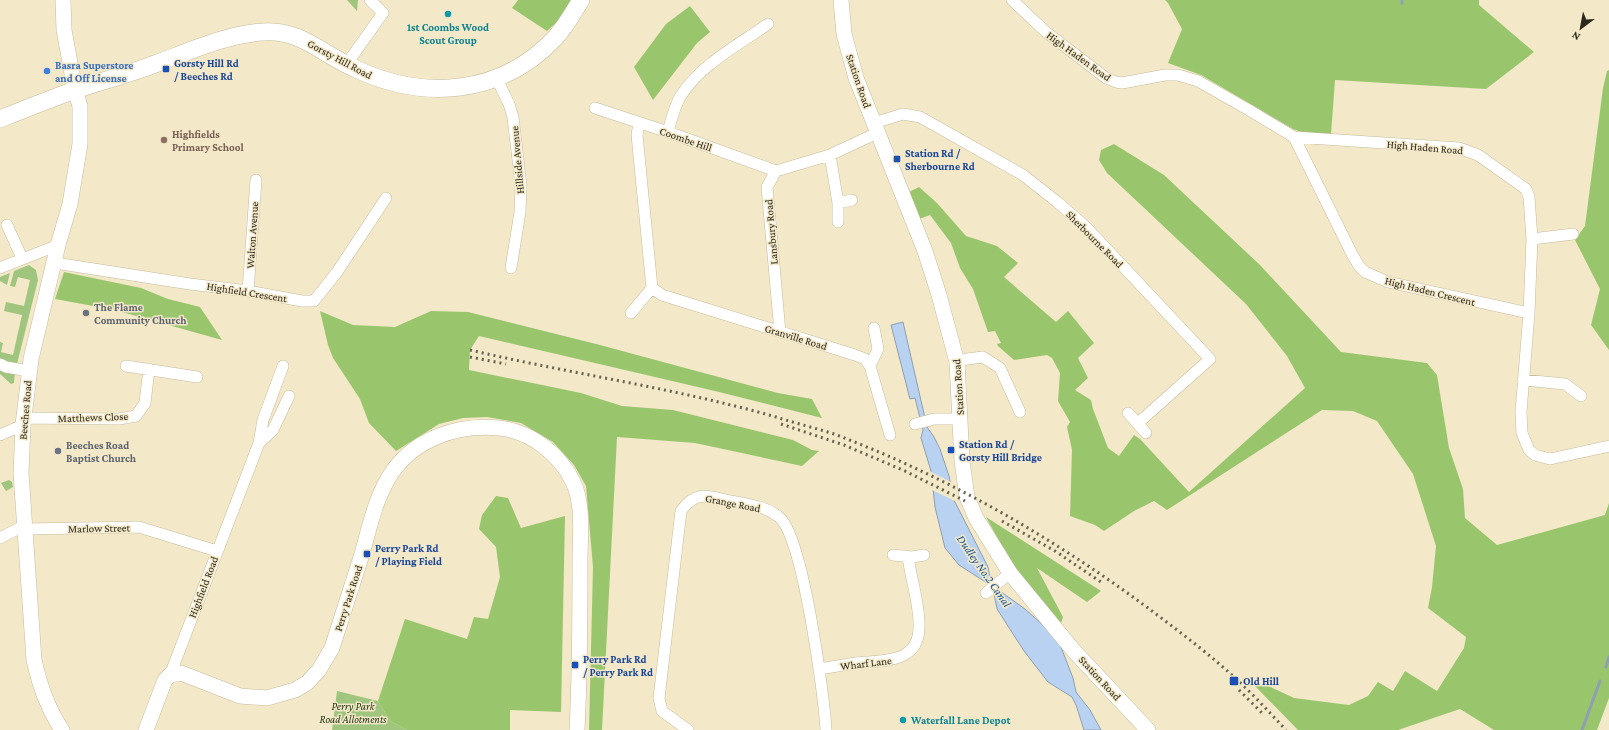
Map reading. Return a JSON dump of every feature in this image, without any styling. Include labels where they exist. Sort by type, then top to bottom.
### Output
[{"type":"main road","name":"Gorsty Hill Road","points":[[0,120],[75,90],[119,77],[233,37],[262,32],[279,32],[297,36],[346,65],[380,80],[420,88],[453,88],[469,86],[497,79],[526,62],[550,43],[565,26],[581,0]]},
{"type":"street","name":"Beeches Road","points":[[62,730],[55,720],[41,688],[34,660],[21,473],[29,370],[58,245],[70,204],[80,144],[80,106],[75,90],[64,30],[63,0]]},
{"type":"street","points":[[346,65],[384,13],[370,0]]},
{"type":"street","name":"Station Road","points":[[841,0],[844,34],[856,78],[925,251],[939,295],[957,362],[962,461],[967,497],[976,518],[1007,576],[1074,651],[1148,730]]},
{"type":"street","name":"High Haden Road","points":[[1012,0],[1046,32],[1106,78],[1116,82],[1122,83],[1178,75],[1198,81],[1294,137],[1459,148],[1468,151],[1492,164],[1526,189],[1529,197],[1532,239],[1529,314],[1521,412],[1522,433],[1529,450],[1536,455],[1550,459],[1609,446]]},
{"type":"street","points":[[668,132],[672,115],[680,98],[691,82],[707,65],[768,24]]},
{"type":"street","name":"Hillside Avenue","points":[[497,79],[509,104],[513,118],[521,186],[520,212],[512,268]]},
{"type":"street","name":"Coombe Hill","points":[[595,108],[668,132],[776,171]]},
{"type":"street","name":"Sherbourne Road","points":[[875,128],[903,114],[920,117],[1023,175],[1086,227],[1210,359],[1138,423]]},
{"type":"street","points":[[631,313],[652,288],[636,135],[639,123]]},
{"type":"street","points":[[776,171],[830,155],[875,128]]},
{"type":"street","name":"High Haden Crescent","points":[[1294,137],[1352,254],[1359,266],[1366,272],[1388,282],[1529,314]]},
{"type":"street","points":[[830,155],[838,203],[838,222]]},
{"type":"street","name":"Lansbury Road","points":[[776,171],[767,187],[780,332]]},
{"type":"street","name":"Walton Avenue","points":[[248,291],[256,180]]},
{"type":"street","name":"Highfield Crescent","points":[[55,263],[190,284],[248,291],[302,301],[314,301],[337,272],[386,198]]},
{"type":"street","points":[[838,203],[852,200]]},
{"type":"street","points":[[7,225],[22,258]]},
{"type":"street","points":[[1532,239],[1573,234]]},
{"type":"street","points":[[0,268],[58,245]]},
{"type":"street","name":"Granville Road","points":[[652,288],[662,295],[855,354],[865,359],[870,366]]},
{"type":"street","points":[[874,328],[878,349],[870,366],[890,434]]},
{"type":"street","points":[[957,362],[983,357],[1000,368],[1020,412]]},
{"type":"street","points":[[0,364],[6,367],[29,370]]},
{"type":"street","points":[[126,366],[197,377]]},
{"type":"street","points":[[259,443],[263,420],[283,366]]},
{"type":"street","name":"Matthews Close","points":[[24,422],[119,419],[136,416],[145,403],[149,369]]},
{"type":"street","points":[[1523,380],[1565,384],[1581,396]]},
{"type":"street","points":[[259,443],[273,430],[289,396]]},
{"type":"street","points":[[1128,413],[1146,433]]},
{"type":"street","points":[[916,424],[934,419],[960,419]]},
{"type":"street","points":[[0,435],[24,422]]},
{"type":"street","name":"Perry Park Road","points":[[170,674],[181,673],[240,696],[267,698],[295,690],[307,683],[319,670],[332,648],[380,496],[394,470],[411,452],[434,438],[456,430],[469,428],[503,428],[524,435],[540,443],[552,453],[574,483],[580,506],[580,648],[577,730]]},
{"type":"street","name":"Highfield Road","points":[[146,730],[165,680],[170,674],[259,443]]},
{"type":"street","name":"Grange Road","points":[[688,730],[662,711],[659,698],[681,511],[686,503],[694,498],[707,496],[767,509],[781,518],[788,530],[799,564],[819,669],[826,730]]},
{"type":"street","points":[[0,538],[25,527]]},
{"type":"street","name":"Marlow Street","points":[[25,527],[139,527],[217,551]]},
{"type":"street","points":[[893,555],[908,557],[924,555]]},
{"type":"street","name":"Wharf Lane","points":[[819,669],[855,663],[892,660],[911,650],[917,638],[920,626],[908,557]]},
{"type":"street","points":[[986,593],[1007,576]]},
{"type":"green space","points":[[347,0],[358,0],[357,11]]},
{"type":"green space","points":[[518,0],[571,0],[558,21],[547,31],[512,8]]},
{"type":"green space","points":[[1165,0],[1479,0],[1479,5],[1534,52],[1486,89],[1335,80],[1331,134],[1304,133],[1293,129],[1201,75],[1168,63],[1182,29]]},
{"type":"green space","points":[[690,6],[710,32],[697,43],[653,100],[634,67],[666,24]]},
{"type":"green space","points":[[1609,70],[1609,350],[1591,325],[1600,289],[1575,240],[1585,226],[1603,88],[1607,71]]},
{"type":"green space","points":[[1114,144],[1164,175],[1260,265],[1341,352],[1427,363],[1437,375],[1449,448],[1463,489],[1465,518],[1497,545],[1605,515],[1609,503],[1609,698],[1597,730],[1494,730],[1460,709],[1398,730],[1298,730],[1255,686],[1266,685],[1294,698],[1349,705],[1368,696],[1378,682],[1393,691],[1405,671],[1437,691],[1464,648],[1466,637],[1428,608],[1432,587],[1436,546],[1413,474],[1377,421],[1353,411],[1322,410],[1167,510],[1154,501],[1134,511],[1104,531],[1095,525],[1070,516],[1072,450],[1067,427],[1070,422],[1058,401],[1060,373],[1052,358],[1047,355],[1014,360],[998,346],[997,344],[1001,343],[995,331],[988,332],[973,289],[960,268],[951,243],[930,215],[919,219],[907,193],[919,187],[937,203],[966,236],[997,246],[1018,263],[1004,277],[1056,322],[1068,311],[1094,343],[1078,358],[1088,378],[1075,390],[1091,400],[1108,448],[1119,456],[1134,435],[1140,439],[1189,492],[1305,388],[1287,356],[1246,304],[1107,173],[1099,160],[1101,150]]},
{"type":"green space","points":[[29,265],[36,270],[38,280],[17,364],[0,361],[0,342],[3,343],[1,352],[13,355],[22,315],[4,311],[6,302],[24,306],[30,280],[18,277],[15,287],[10,286],[14,271]]},
{"type":"green space","points":[[64,272],[141,288],[168,299],[200,307],[222,340],[115,310],[55,299]]},
{"type":"green space","points":[[10,273],[7,285],[0,281],[0,277]]},
{"type":"green space","points":[[320,311],[353,325],[395,327],[431,311],[468,312],[600,345],[778,393],[812,399],[822,418],[715,391],[479,336],[470,350],[469,370],[581,393],[622,406],[673,410],[793,440],[812,450],[819,451],[802,466],[695,443],[617,437],[602,730],[589,730],[593,567],[586,486],[574,465],[553,442],[521,423],[487,417],[463,418],[439,424],[396,451],[369,423],[360,399],[333,358],[328,345]]},
{"type":"green space","points":[[0,369],[15,372],[14,383],[11,384],[0,374]]},
{"type":"green space","points":[[9,480],[12,482],[13,487],[6,491],[1,483]]},
{"type":"green space","points":[[496,496],[508,498],[521,528],[565,516],[561,712],[510,710],[510,730],[407,730],[390,721],[378,701],[405,619],[467,639],[474,617],[488,619],[500,577],[496,547],[479,529],[482,515]]},
{"type":"green space","points":[[986,517],[1101,591],[1087,602],[1037,568],[1063,617],[1061,623],[1030,592],[1019,577]]},
{"type":"green space","name":"Perry Park Road Allotments","points":[[337,691],[378,701],[390,721],[407,730],[332,730]]},
{"type":"water","name":"Dudley No.2 Canal","points":[[903,322],[927,427],[940,449],[949,476],[954,500],[988,567],[990,578],[997,589],[1025,609],[1059,642],[1073,678],[1076,692],[1090,710],[1101,730],[1084,730],[1072,697],[1048,682],[1024,651],[997,609],[994,594],[987,583],[959,565],[945,548],[935,507],[931,471],[921,438],[923,430],[915,398],[910,399],[891,325]]},
{"type":"pier","points":[[929,471],[953,483],[956,499],[959,503],[932,490]]},
{"type":"waterway","points":[[1606,667],[1609,657]]},
{"type":"waterway","points":[[1582,730],[1600,681]]},
{"type":"railway","points":[[470,350],[547,367],[662,389],[776,417],[834,434],[917,469],[997,510],[1036,533],[1112,582],[1192,641],[1248,690],[1286,730]]},
{"type":"railway","points":[[470,357],[506,364]]},
{"type":"railway","points":[[781,424],[844,445],[905,471],[965,501]]},
{"type":"railway","points":[[1002,521],[1055,551],[1104,584]]},
{"type":"railway","points":[[1239,690],[1262,713]]},
{"type":"place","name":"1st Coombs Wood Scout Group","points":[[448,14]]},
{"type":"place","name":"Gorsty Hill Rd / Beeches Rd","points":[[166,69]]},
{"type":"place","name":"Basra Superstore and Off License","points":[[47,71]]},
{"type":"place","name":"Highfields Primary School","points":[[164,140]]},
{"type":"place","name":"Station Rd / Sherbourne Rd","points":[[897,159]]},
{"type":"place","name":"The Flame Community Church","points":[[86,313]]},
{"type":"place","name":"Station Rd / Gorsty Hill Bridge","points":[[951,450]]},
{"type":"place","name":"Beeches Road Baptist Church","points":[[58,451]]},
{"type":"place","name":"Perry Park Rd / Playing Field","points":[[367,554]]},
{"type":"place","name":"Perry Park Rd / Perry Park Rd","points":[[575,665]]},
{"type":"place","name":"Old Hill","points":[[1234,681]]},
{"type":"place","name":"Waterfall Lane Depot","points":[[903,720]]}]
